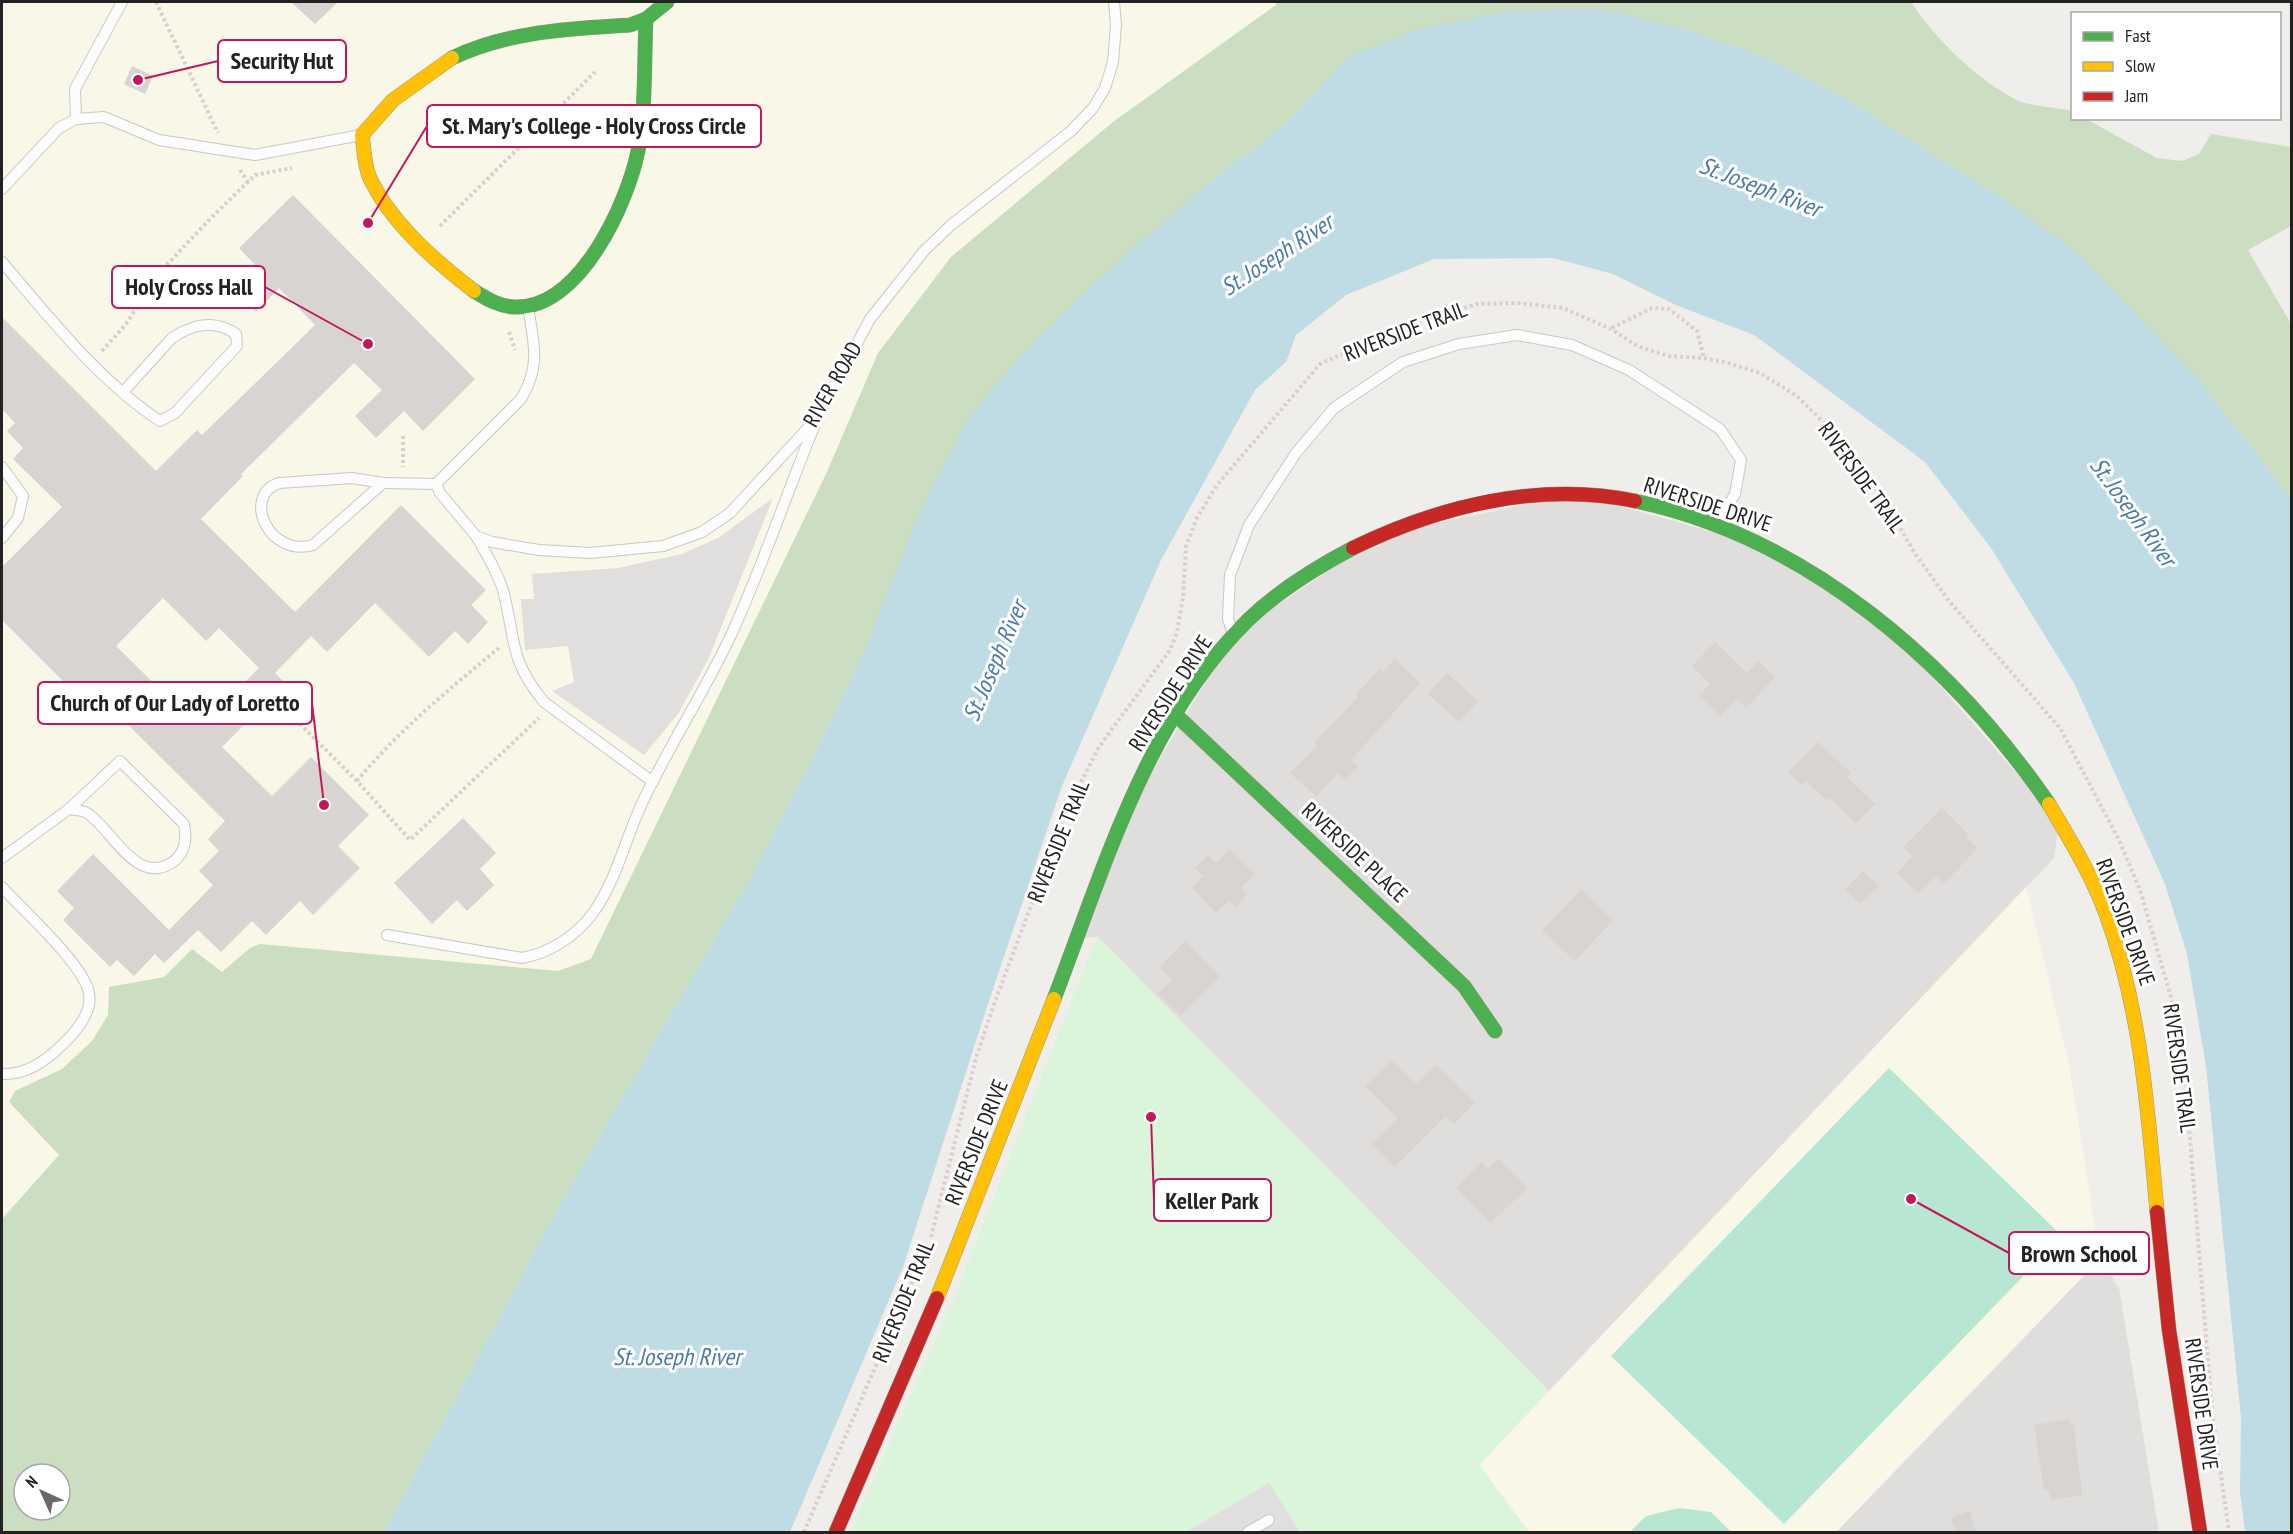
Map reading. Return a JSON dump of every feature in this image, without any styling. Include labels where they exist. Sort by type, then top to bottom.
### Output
[{"type":"street","points":[[646,19],[641,123],[637,154],[618,212],[596,250],[570,282],[545,300],[518,307],[483,295],[465,285],[385,204],[369,173],[363,135],[376,116],[408,88],[444,63],[480,46],[518,35],[630,25],[646,19],[667,2]]},
{"type":"street","name":"RIVERSIDE DRIVE","points":[[836,1533],[922,1334],[1123,821],[1150,759],[1206,667],[1233,635],[1258,611],[1291,585],[1339,556],[1381,535],[1472,503],[1541,496],[1614,496],[1666,508],[1717,524],[1776,549],[1821,577],[1895,634],[1945,679],[1986,722],[2027,774],[2085,866],[2121,958],[2141,1041],[2162,1270],[2200,1533]]},
{"type":"street","name":"RIVERSIDE PLACE","points":[[1176,715],[1457,979],[1495,1031]]},
{"type":"lane","points":[[76,119],[75,89],[122,2]]},
{"type":"lane","name":"RIVER ROAD","points":[[476,536],[492,542],[539,550],[590,553],[663,546],[702,532],[730,513],[818,417],[870,319],[924,251],[951,225],[1071,131],[1094,108],[1105,88],[1113,62],[1116,26],[1114,2]]},
{"type":"lane","points":[[2,189],[58,128],[76,119],[104,117],[159,140],[255,154],[363,135]]},
{"type":"lane","points":[[2,262],[91,362],[123,392],[160,421],[175,413],[237,346],[236,334],[226,327],[210,324],[195,325],[181,332],[172,338],[123,392]]},
{"type":"lane","points":[[383,483],[313,545],[300,549],[285,546],[276,539],[265,521],[260,505],[263,494],[270,486],[279,483],[352,478],[383,483],[436,484],[521,399],[531,382],[535,368],[535,345],[528,304]]},
{"type":"lane","points":[[1233,635],[1228,619],[1230,575],[1249,525],[1296,453],[1334,408],[1403,362],[1459,344],[1517,335],[1572,345],[1629,370],[1720,429],[1741,460],[1735,494],[1717,524]]},
{"type":"lane","points":[[387,935],[522,958],[539,955],[557,946],[592,914],[604,893],[652,782],[731,634],[767,552],[818,417]]},
{"type":"lane","points":[[2,467],[23,496],[18,518],[2,538]]},
{"type":"lane","points":[[436,484],[440,493],[476,536],[493,566],[502,588],[517,661],[530,685],[551,707],[652,782]]},
{"type":"lane","points":[[2,858],[69,809],[120,761],[184,824],[187,837],[183,851],[176,860],[166,866],[151,868],[138,864],[86,812],[69,809]]},
{"type":"lane","points":[[2,887],[77,968],[89,991],[83,1020],[75,1033],[55,1053],[35,1066],[14,1074],[2,1074]]},
{"type":"lane","points":[[1248,1533],[1269,1520]]},
{"type":"path","points":[[156,2],[227,150],[248,182]]},
{"type":"path","points":[[423,244],[595,72]]},
{"type":"path","points":[[91,362],[126,324],[159,273],[255,175],[294,167]]},
{"type":"path","name":"RIVERSIDE TRAIL","points":[[930,1240],[976,1058],[1007,965],[1078,784],[1100,747],[1170,650],[1177,633],[1184,598],[1186,546],[1197,518],[1217,485],[1321,363],[1424,321],[1476,304],[1517,303],[1563,308],[1611,328],[1637,346],[1668,356],[1704,357],[1760,373],[1797,396],[1828,428],[1886,503],[1914,552],[1949,601],[2060,728],[2119,840],[2140,890],[2177,1018],[2187,1100],[2212,1411],[2229,1533]]},
{"type":"path","points":[[1611,328],[1652,308],[1669,309],[1698,331],[1704,357]]},
{"type":"path","points":[[507,328],[516,352]]},
{"type":"path","points":[[403,436],[403,467],[408,466]]},
{"type":"path","points":[[357,781],[371,764],[466,675],[511,639]]},
{"type":"path","points":[[287,711],[357,781],[410,840],[551,707]]},
{"type":"path","name":"RIVERSIDE TRAIL","points":[[804,1533],[916,1273]]},
{"type":"shaded area","points":[[2,2],[1276,2],[1276,5],[878,353],[827,472],[591,959],[2,1249]]},
{"type":"shaded area","points":[[1575,494],[1776,549],[1895,634],[2059,822],[2054,858],[1549,1391],[1097,937],[1080,938],[1123,821],[1233,635],[1381,535]]},
{"type":"shaded area","points":[[773,498],[708,660],[678,714],[644,755],[552,691],[574,682],[568,646],[525,650],[521,599],[534,599],[532,574],[618,568],[682,554],[718,538]]},
{"type":"shaded area","points":[[2026,887],[2069,1065],[2100,1259],[1836,1532],[1529,1532],[1479,1465]]},
{"type":"shaded area","points":[[2100,1259],[2119,1288],[2159,1532],[1836,1532]]},
{"type":"shaded area","points":[[1269,1483],[1300,1532],[1186,1532]]},
{"type":"green space","points":[[1276,2],[1911,2],[1956,56],[1998,89],[2019,101],[2071,111],[2071,120],[2088,120],[2157,158],[2182,161],[2199,154],[2211,134],[2291,147],[2291,226],[2248,250],[2291,324],[2291,498],[2201,383],[2011,204],[1844,98],[1767,58],[1677,27],[1349,56],[1285,124],[1194,195],[870,638],[817,750],[748,882],[560,1205],[384,1532],[2,1532],[2,1219],[59,1155],[9,1102],[15,1091],[62,1069],[92,1041],[108,1015],[109,987],[164,977],[192,949],[222,972],[250,948],[260,944],[558,971],[591,959],[827,472],[878,353],[951,257],[1113,122],[1276,5]]},
{"type":"green space","points":[[1097,936],[1549,1391],[1479,1465],[1529,1532],[850,1532],[954,1298]]},
{"type":"green space","points":[[1889,1068],[2062,1236],[1784,1524],[1611,1356]]},
{"type":"green space","points":[[1679,1508],[1711,1512],[1731,1532],[1630,1532],[1646,1516]]},
{"type":"water","name":"St. Joseph River","points":[[1595,8],[1677,27],[1767,58],[1844,98],[2011,204],[2082,257],[2201,383],[2291,498],[2291,1532],[2245,1532],[2240,1492],[2241,1418],[2206,1066],[2187,954],[2165,884],[2074,683],[1991,548],[1925,462],[1754,335],[1678,306],[1613,274],[1553,258],[1434,259],[1346,295],[1296,335],[1286,362],[1255,390],[1161,560],[1062,786],[988,1004],[903,1267],[790,1532],[384,1532],[560,1205],[748,882],[817,750],[870,638],[920,512],[970,416],[1031,345],[1092,286],[1194,195],[1285,124],[1349,56],[1426,27],[1511,11]]},
{"type":"building","points":[[291,2],[338,2],[315,24]]},
{"type":"building","points":[[132,66],[153,76],[145,94],[124,84]]},
{"type":"building","points":[[293,195],[475,379],[423,431],[404,411],[376,438],[355,416],[382,390],[354,363],[241,474],[243,476],[201,519],[295,612],[401,505],[486,590],[471,605],[488,622],[468,644],[455,631],[429,657],[375,603],[327,652],[311,636],[275,673],[294,692],[272,713],[264,705],[222,747],[272,796],[311,757],[369,815],[338,846],[360,868],[313,915],[300,901],[266,935],[252,921],[221,952],[198,930],[164,963],[155,954],[134,976],[117,960],[110,967],[63,920],[74,908],[57,891],[93,854],[169,930],[213,885],[199,871],[219,851],[208,839],[225,821],[99,696],[89,707],[2,620],[2,567],[62,507],[13,459],[23,448],[7,431],[15,423],[2,409],[2,317],[156,471],[197,430],[202,435],[315,325],[279,288],[256,312],[236,292],[259,269],[239,248]],"holes":[[[163,598],[206,641],[219,628],[259,668],[222,705],[211,695],[189,718],[116,646]]]},
{"type":"building","points":[[1715,642],[1747,673],[1758,661],[1775,677],[1746,708],[1737,699],[1720,716],[1699,696],[1710,684],[1692,666]]},
{"type":"building","points":[[1395,659],[1420,683],[1351,760],[1358,767],[1345,780],[1338,773],[1316,796],[1290,773],[1317,746],[1314,743],[1358,697],[1356,694],[1380,669],[1383,672]]},
{"type":"building","points":[[1447,673],[1478,701],[1459,722],[1428,694]]},
{"type":"building","points":[[1818,742],[1851,773],[1847,777],[1875,804],[1856,823],[1829,797],[1826,800],[1806,781],[1802,785],[1788,772]]},
{"type":"building","points":[[1942,808],[1969,835],[1966,838],[1978,848],[1943,884],[1935,876],[1918,893],[1897,873],[1913,856],[1903,847]]},
{"type":"building","points":[[463,818],[496,853],[480,869],[494,885],[467,911],[457,900],[432,924],[394,883]]},
{"type":"building","points":[[1230,849],[1255,874],[1241,888],[1247,894],[1235,907],[1229,900],[1216,913],[1192,888],[1203,876],[1195,868],[1208,855],[1216,863]]},
{"type":"building","points":[[1863,871],[1879,886],[1860,904],[1845,889]]},
{"type":"building","points":[[1582,889],[1613,920],[1575,961],[1542,930]]},
{"type":"building","points":[[1185,941],[1220,977],[1181,1016],[1158,993],[1172,980],[1160,967]]},
{"type":"building","points":[[1391,1060],[1416,1085],[1436,1065],[1475,1103],[1454,1124],[1445,1117],[1395,1167],[1371,1144],[1398,1119],[1365,1086]]},
{"type":"building","points":[[1498,1159],[1527,1188],[1491,1223],[1456,1188],[1481,1162],[1488,1169]]},
{"type":"building","points":[[2070,1419],[2071,1425],[2074,1424],[2082,1495],[2051,1500],[2049,1489],[2044,1490],[2034,1425]]},
{"type":"building","points":[[1970,1511],[1976,1533],[1956,1533],[1951,1517]]},
{"type":"traffic: fast","points":[[452,58],[473,49],[517,37],[561,30],[630,25],[646,19],[667,2]]},
{"type":"traffic: fast","points":[[474,291],[494,302],[510,307],[539,303],[561,290],[580,272],[597,249],[623,198],[638,151],[644,102],[646,19]]},
{"type":"traffic: fast","points":[[1635,501],[1698,519],[1758,544],[1816,575],[1870,613],[1920,655],[1967,702],[2010,752],[2049,804]]},
{"type":"traffic: fast","points":[[1054,999],[1110,848],[1155,750],[1182,703],[1212,660],[1260,609],[1298,580],[1353,548]]},
{"type":"traffic: fast","points":[[1176,715],[1464,986],[1495,1031]]},
{"type":"traffic: slow","points":[[452,58],[393,100],[362,135],[369,176],[388,209],[414,239],[474,291]]},
{"type":"traffic: slow","points":[[2049,804],[2094,885],[2118,950],[2135,1023],[2141,1061],[2157,1212]]},
{"type":"traffic: slow","points":[[937,1298],[1054,999]]},
{"type":"traffic: jam","points":[[1353,548],[1420,520],[1491,501],[1563,494],[1635,501]]},
{"type":"traffic: jam","points":[[2157,1212],[2169,1330],[2200,1532]]},
{"type":"traffic: jam","points":[[836,1532],[937,1298]]},
{"type":"place","name":"Security Hut","points":[[138,80]]},
{"type":"place","name":"St. Mary's College - Holy Cross Circle","points":[[368,223]]},
{"type":"place","name":"Holy Cross Hall","points":[[368,344]]},
{"type":"place","name":"Church of Our Lady of Loretto","points":[[324,805]]},
{"type":"place","name":"Keller Park","points":[[1151,1117]]},
{"type":"place","name":"Brown School","points":[[1911,1199]]}]
